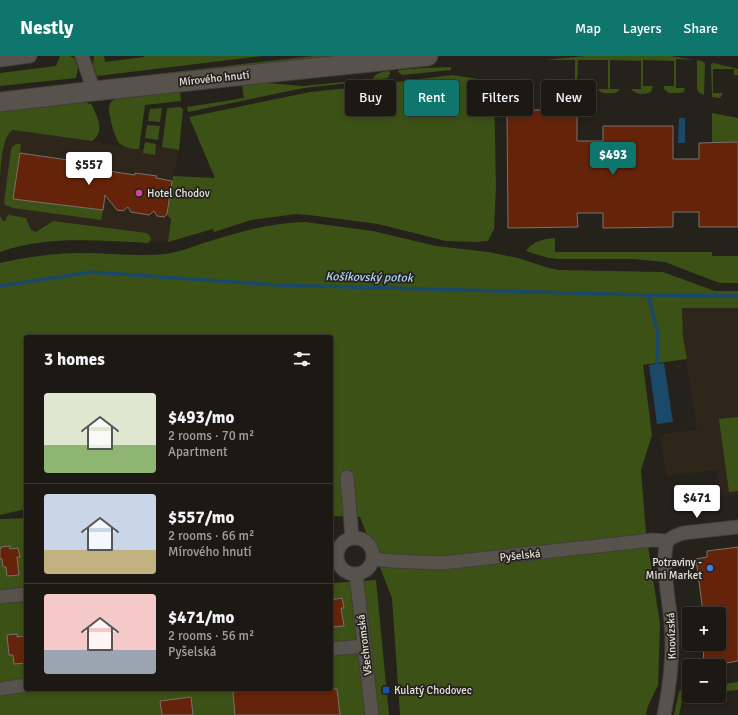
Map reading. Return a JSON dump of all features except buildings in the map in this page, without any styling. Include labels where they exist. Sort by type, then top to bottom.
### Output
[{"type":"main road","name":"Mírového hnutí","points":[[0,102],[362,59],[428,56]]},
{"type":"street","points":[[0,60],[30,56]]},
{"type":"street","points":[[82,56],[94,91]]},
{"type":"street","points":[[347,478],[352,538]]},
{"type":"street","name":"Pyšelská","points":[[373,559],[442,563],[652,540],[667,541],[683,533],[738,527]]},
{"type":"street","points":[[348,539],[362,539],[370,545],[373,559],[370,567],[366,571],[356,574],[346,572],[342,568],[337,560],[337,554],[340,545],[348,539]]},
{"type":"street","name":"Knovízská","points":[[664,715],[673,657],[665,557],[667,541]]},
{"type":"street","name":"Všechromská","points":[[356,574],[372,715]]},
{"type":"street","points":[[0,597],[24,594]]},
{"type":"street","points":[[333,649],[364,646]]},
{"type":"street","points":[[0,688],[24,685]]},
{"type":"shaded area","points":[[13,130],[138,149],[162,147],[179,150],[167,215],[171,219],[168,242],[148,243],[150,241],[147,233],[53,221],[44,225],[36,232],[31,230],[26,218],[3,221],[0,216],[0,182],[4,142],[8,134]]},
{"type":"shaded area","points":[[682,307],[738,308],[738,494],[720,496],[717,470],[666,476],[660,434],[697,430],[683,337]]},
{"type":"green space","points":[[60,56],[70,56],[75,59],[78,68],[76,78],[0,86],[0,73],[56,66]]},
{"type":"green space","points":[[94,56],[104,56],[105,62],[144,56],[263,56],[97,76],[93,65]]},
{"type":"green space","points":[[313,56],[334,56],[108,81],[105,80]]},
{"type":"green space","points":[[585,56],[670,56],[695,60],[676,59],[676,88],[685,88],[684,92],[669,93],[664,89],[664,86],[674,86],[674,61],[643,60],[643,86],[653,86],[651,92],[643,94],[635,92],[631,89],[641,89],[641,61],[610,60],[610,89],[620,89],[616,93],[604,93],[598,89],[608,89],[608,60],[578,60],[577,80],[575,80],[575,60],[544,60]]},
{"type":"green space","points":[[697,60],[705,63],[704,95],[699,93],[697,89]]},
{"type":"green space","points":[[714,63],[738,69],[738,75],[734,75],[734,69],[713,69],[713,93],[723,93],[720,98],[712,97],[711,64]]},
{"type":"green space","points":[[451,67],[451,70],[402,75],[398,72],[399,70]]},
{"type":"green space","points":[[390,71],[388,78],[373,80],[375,75]]},
{"type":"green space","points":[[452,75],[484,80],[467,80],[467,116],[495,116],[496,187],[494,229],[488,241],[446,241],[378,224],[297,214],[251,220],[214,232],[213,229],[168,242],[171,219],[167,215],[173,176],[215,178],[189,117],[310,92],[345,88],[345,116],[396,116],[396,82],[404,81],[404,116],[459,116],[459,80],[412,80]]},
{"type":"green space","points":[[345,82],[345,83],[304,88],[188,112],[187,107],[244,98],[242,85],[267,83],[303,86]]},
{"type":"green space","points":[[180,90],[181,101],[145,105],[139,149],[126,147],[119,143],[114,131],[109,107],[113,100],[117,97]]},
{"type":"green space","points":[[85,102],[92,105],[99,124],[99,133],[92,141],[13,130],[9,133],[4,146],[1,161],[0,182],[0,110]]},
{"type":"green space","points":[[180,107],[183,109],[179,150],[162,147],[167,108]]},
{"type":"green space","points":[[162,108],[160,122],[148,121],[150,109]]},
{"type":"green space","points":[[712,113],[738,118],[738,142],[712,142]]},
{"type":"green space","points":[[147,125],[160,126],[158,140],[145,138]]},
{"type":"green space","points":[[145,142],[156,144],[155,155],[143,153]]},
{"type":"green space","points":[[16,144],[21,144],[13,199],[103,210],[101,220],[13,208],[5,205],[4,202],[11,150]]},
{"type":"green space","points":[[9,215],[26,218],[31,230],[36,232],[53,221],[147,233],[151,239],[148,243],[92,240],[55,241],[36,243],[0,252],[0,216],[3,221],[5,221]]},
{"type":"green space","points":[[305,222],[373,231],[436,246],[488,252],[518,258],[559,270],[663,272],[715,291],[738,291],[738,308],[682,308],[683,337],[687,359],[643,365],[652,435],[641,470],[646,533],[660,624],[658,685],[648,706],[646,715],[400,715],[392,598],[360,517],[333,516],[333,335],[24,335],[24,509],[0,515],[0,263],[30,257],[61,254],[166,254],[255,229]]},
{"type":"green space","points":[[555,238],[555,252],[712,252],[712,256],[738,256],[738,283],[721,283],[714,281],[665,262],[634,259],[559,259],[548,258],[526,251],[539,241]]},
{"type":"green space","points":[[738,417],[738,491],[729,492],[719,419]]},
{"type":"green space","points":[[24,518],[24,691],[333,691],[333,583],[376,580],[389,715],[0,715],[0,519]]},
{"type":"green space","points":[[738,682],[738,690],[726,691],[726,684]]},
{"type":"green space","points":[[682,690],[682,701],[679,715],[674,715],[679,691]]},
{"type":"water","points":[[679,118],[685,118],[685,143],[678,143]]},
{"type":"water","points":[[664,363],[673,422],[657,424],[649,365]]},
{"type":"waterway","name":"Košíkovský potok","points":[[0,286],[91,272],[277,285],[738,296]]},
{"type":"waterway","points":[[648,295],[658,334],[657,363]]},
{"type":"place","name":"Hotel Chodov","points":[[139,193]]},
{"type":"place","name":"Potraviny - Mini Market","points":[[710,568]]},
{"type":"place","name":"Kulatý Chodovec","points":[[386,690]]}]
